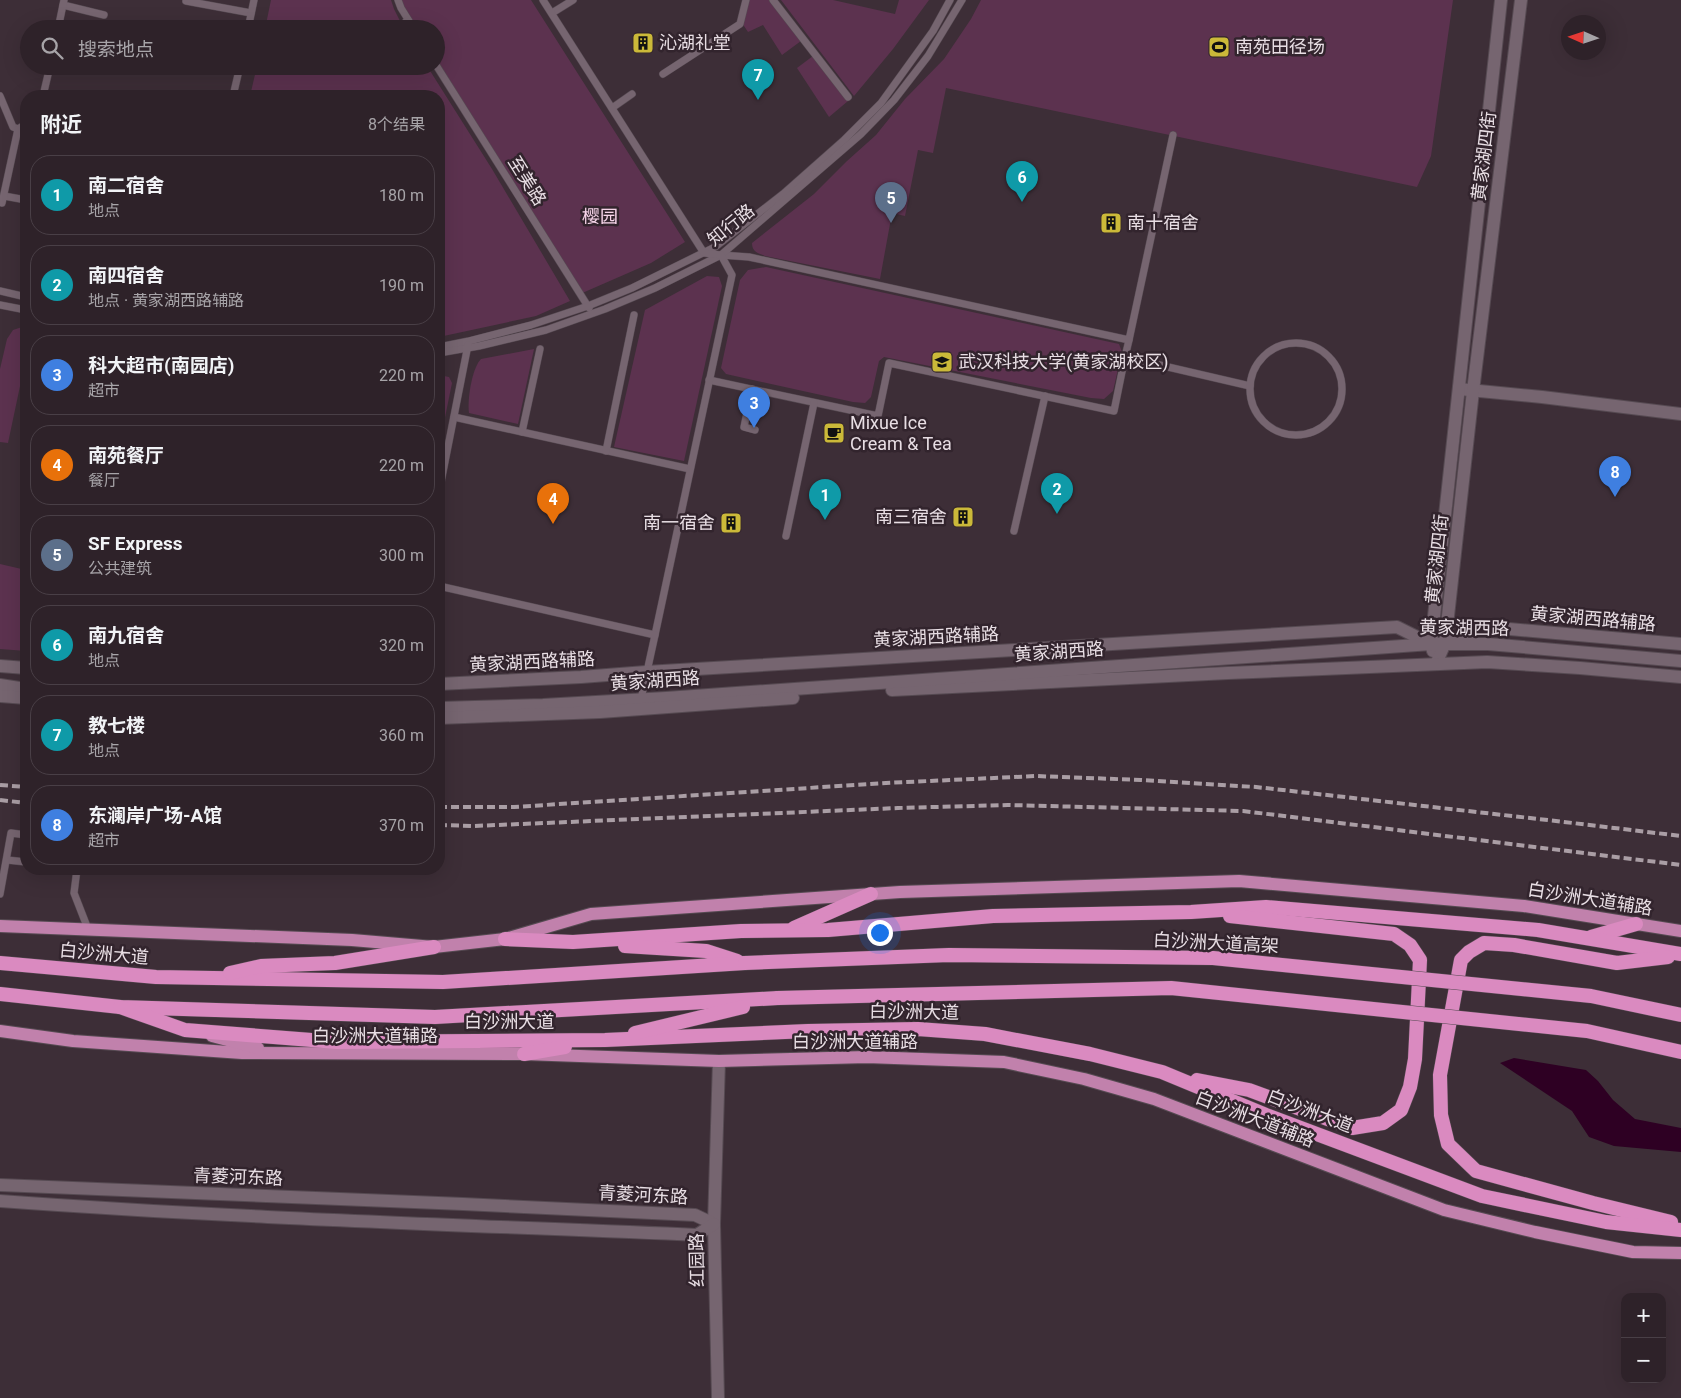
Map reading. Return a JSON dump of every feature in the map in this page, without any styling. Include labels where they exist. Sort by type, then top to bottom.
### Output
[{"type":"highway","points":[[787,930],[871,894]]},
{"type":"highway","points":[[573,942],[741,931],[828,930],[993,916],[1191,912],[1266,907],[1538,930],[1681,955]]},
{"type":"highway","points":[[1162,1072],[1249,1090],[1352,1128],[1383,1123],[1401,1110],[1410,1087],[1420,960],[1410,945],[1394,934],[1191,912]]},
{"type":"highway","points":[[1585,938],[1636,924]]},
{"type":"highway","points":[[505,939],[706,952],[745,963]]},
{"type":"highway","points":[[1681,955],[1617,963],[1514,945],[1484,943],[1469,952],[1461,960],[1440,1075],[1441,1115],[1448,1144],[1476,1171],[1593,1203],[1681,1224]]},
{"type":"highway","points":[[206,978],[261,966],[336,963],[434,947]]},
{"type":"highway","name":"白沙洲大道高架","points":[[745,963],[949,955],[1213,958],[1591,996],[1681,1015]]},
{"type":"highway","name":"白沙洲大道","points":[[0,963],[156,978],[443,982],[745,963]]},
{"type":"highway","points":[[524,1054],[604,1040],[778,998],[1171,988],[1587,1031],[1681,1052]]},
{"type":"highway","name":"白沙洲大道","points":[[0,994],[120,1007],[435,1017],[778,998]]},
{"type":"highway","name":"白沙洲大道","points":[[120,1007],[185,1030],[336,1042],[604,1040],[808,1031],[918,1029],[985,1034],[1090,1054],[1162,1072],[1284,1122],[1482,1196],[1606,1222],[1681,1230]]},
{"type":"main road","name":"白沙洲大道辅路","points":[[0,926],[343,940],[434,947],[505,939],[591,914],[871,894],[1239,881],[1524,906],[1681,931]]},
{"type":"main road","points":[[185,1030],[282,1053]]},
{"type":"main road","name":"白沙洲大道辅路","points":[[0,1031],[73,1041],[242,1053],[524,1054],[719,1061],[867,1057],[1004,1062],[1084,1079],[1154,1099],[1444,1210],[1535,1232],[1633,1252],[1681,1253]]},
{"type":"street","name":"黄家湖四街","points":[[1436,664],[1431,644],[1501,0]]},
{"type":"street","name":"黄家湖四街","points":[[1436,664],[1445,644],[1473,390],[1521,0]]},
{"type":"street","points":[[1459,389],[1681,414]]},
{"type":"street","name":"黄家湖西路辅路","points":[[445,684],[1398,627],[1431,644]]},
{"type":"street","name":"黄家湖西路辅路","points":[[1445,644],[1487,627],[1681,644]]},
{"type":"street","name":"黄家湖西路","points":[[445,708],[640,700],[1431,644],[1488,644],[1681,660]]},
{"type":"street","name":"黄家湖西路","points":[[445,718],[600,712],[878,691],[1487,662],[1681,677]]},
{"type":"street","points":[[0,666],[20,668]]},
{"type":"street","points":[[0,685],[20,688]]},
{"type":"street","points":[[0,696],[20,698]]},
{"type":"street","name":"红园路","points":[[718,1398],[714,1224],[719,1061]]},
{"type":"street","name":"青菱河东路","points":[[0,1185],[695,1215],[714,1224],[697,1236],[0,1201]]},
{"type":"lane","points":[[250,20],[254,0]]},
{"type":"lane","points":[[398,0],[408,20]]},
{"type":"lane","points":[[544,0],[704,253],[758,258],[1128,340]]},
{"type":"lane","points":[[552,13],[573,0]]},
{"type":"lane","points":[[663,74],[740,24],[746,0]]},
{"type":"lane","points":[[773,0],[848,97]]},
{"type":"lane","name":"知行路","points":[[445,351],[588,306],[632,288],[715,248],[783,194],[844,140],[881,103],[933,30],[950,0]]},
{"type":"lane","name":"知行路","points":[[445,346],[468,344],[546,330],[592,314],[655,288],[721,255],[848,146],[894,100],[928,56],[962,0]]},
{"type":"lane","points":[[186,1],[251,13]]},
{"type":"lane","points":[[60,20],[64,3],[104,15]]},
{"type":"lane","points":[[45,90],[48,75]]},
{"type":"lane","points":[[234,90],[238,75]]},
{"type":"lane","name":"至美路","points":[[442,75],[592,314]]},
{"type":"lane","points":[[612,108],[632,94]]},
{"type":"lane","points":[[0,96],[13,127],[18,129],[3,199],[20,200]]},
{"type":"lane","points":[[709,380],[878,416],[889,363],[1114,411],[1173,136]]},
{"type":"lane","points":[[640,700],[732,275],[721,255]]},
{"type":"lane","points":[[0,291],[20,296]]},
{"type":"lane","points":[[0,305],[20,309]]},
{"type":"lane","points":[[606,451],[634,315]]},
{"type":"lane","points":[[1301,343],[1315,347],[1328,355],[1337,366],[1342,380],[1342,395],[1338,410],[1328,423],[1315,432],[1300,436],[1284,434],[1270,427],[1259,416],[1252,402],[1250,386],[1254,372],[1261,359],[1272,349],[1286,344],[1301,343]]},
{"type":"lane","points":[[445,462],[468,344]]},
{"type":"lane","points":[[522,432],[540,349]]},
{"type":"lane","points":[[1125,358],[1250,386]]},
{"type":"lane","points":[[752,389],[744,427],[754,430]]},
{"type":"lane","points":[[1014,531],[1045,396]]},
{"type":"lane","points":[[786,536],[814,403]]},
{"type":"lane","points":[[454,417],[690,469]]},
{"type":"lane","points":[[445,587],[654,635]]},
{"type":"lane","points":[[0,894],[11,833],[20,834]]},
{"type":"lane","points":[[7,860],[20,861]]},
{"type":"lane","points":[[76,875],[74,893],[88,929]]},
{"type":"green space","points":[[271,0],[391,0],[400,20],[267,20]]},
{"type":"green space","name":"樱园","points":[[398,0],[531,0],[685,242],[651,263],[580,294],[442,75],[445,75],[445,20],[409,20]]},
{"type":"green space","points":[[748,0],[770,0],[801,41],[782,55],[763,25],[748,32],[742,23]]},
{"type":"green space","points":[[781,0],[833,0],[895,14],[899,0],[929,0],[893,49],[854,96]]},
{"type":"green space","name":"南苑田径场","points":[[981,0],[1453,0],[1431,156],[1417,187],[946,88],[933,153],[918,150],[905,216],[892,213],[880,279],[765,256],[756,252],[752,243],[814,194],[876,135],[905,99],[944,59],[971,19]]},
{"type":"green space","points":[[813,56],[848,101],[829,117],[797,68]]},
{"type":"green space","points":[[255,75],[433,75],[442,90],[251,90]]},
{"type":"green space","points":[[445,95],[492,169],[570,301],[536,316],[445,336]]},
{"type":"green space","points":[[766,267],[1119,344],[1122,352],[1113,391],[1104,399],[1091,398],[884,357],[879,361],[871,397],[865,403],[726,374],[721,368],[740,280],[748,270]]},
{"type":"green space","points":[[707,276],[719,277],[722,286],[684,461],[614,447],[645,310]]},
{"type":"green space","points":[[20,328],[20,386],[8,443],[0,442],[0,369],[7,339],[13,330]]},
{"type":"green space","points":[[534,349],[518,424],[469,413],[471,384],[475,369],[481,359]]},
{"type":"green space","points":[[445,376],[449,377],[452,383],[445,417]]},
{"type":"green space","points":[[0,564],[20,569],[20,651],[0,649]]},
{"type":"shaded area","points":[[1514,1058],[1586,1070],[1598,1081],[1613,1100],[1635,1119],[1681,1128],[1681,1152],[1614,1146],[1589,1137],[1572,1111],[1500,1063]]},
{"type":"railway","points":[[445,807],[514,807],[886,783],[1036,776],[1256,787],[1681,836]]},
{"type":"railway","points":[[0,785],[20,787]]},
{"type":"railway","points":[[0,800],[20,802]]},
{"type":"railway","points":[[445,825],[474,826],[1008,805],[1243,811],[1681,865]]},
{"type":"place","name":"沁湖礼堂","points":[[643,43]]},
{"type":"place","name":"南苑田径场","points":[[1219,47]]},
{"type":"place","name":"教七楼","points":[[758,100]]},
{"type":"place","name":"南九宿舍","points":[[1022,202]]},
{"type":"place","name":"SF Express","points":[[891,223]]},
{"type":"place","name":"南十宿舍","points":[[1111,223]]},
{"type":"place","name":"武汉科技大学(黄家湖校区)","points":[[942,362]]},
{"type":"place","name":"科大超市(南园店)","points":[[754,428]]},
{"type":"place","name":"Mixue Ice Cream & Tea","points":[[834,433]]},
{"type":"place","name":"东澜岸广场-A馆","points":[[1615,497]]},
{"type":"place","name":"南四宿舍","points":[[1057,514]]},
{"type":"place","name":"南三宿舍","points":[[963,517]]},
{"type":"place","name":"南二宿舍","points":[[825,520]]},
{"type":"place","name":"南一宿舍","points":[[731,523]]},
{"type":"place","name":"南苑餐厅","points":[[553,524]]}]
